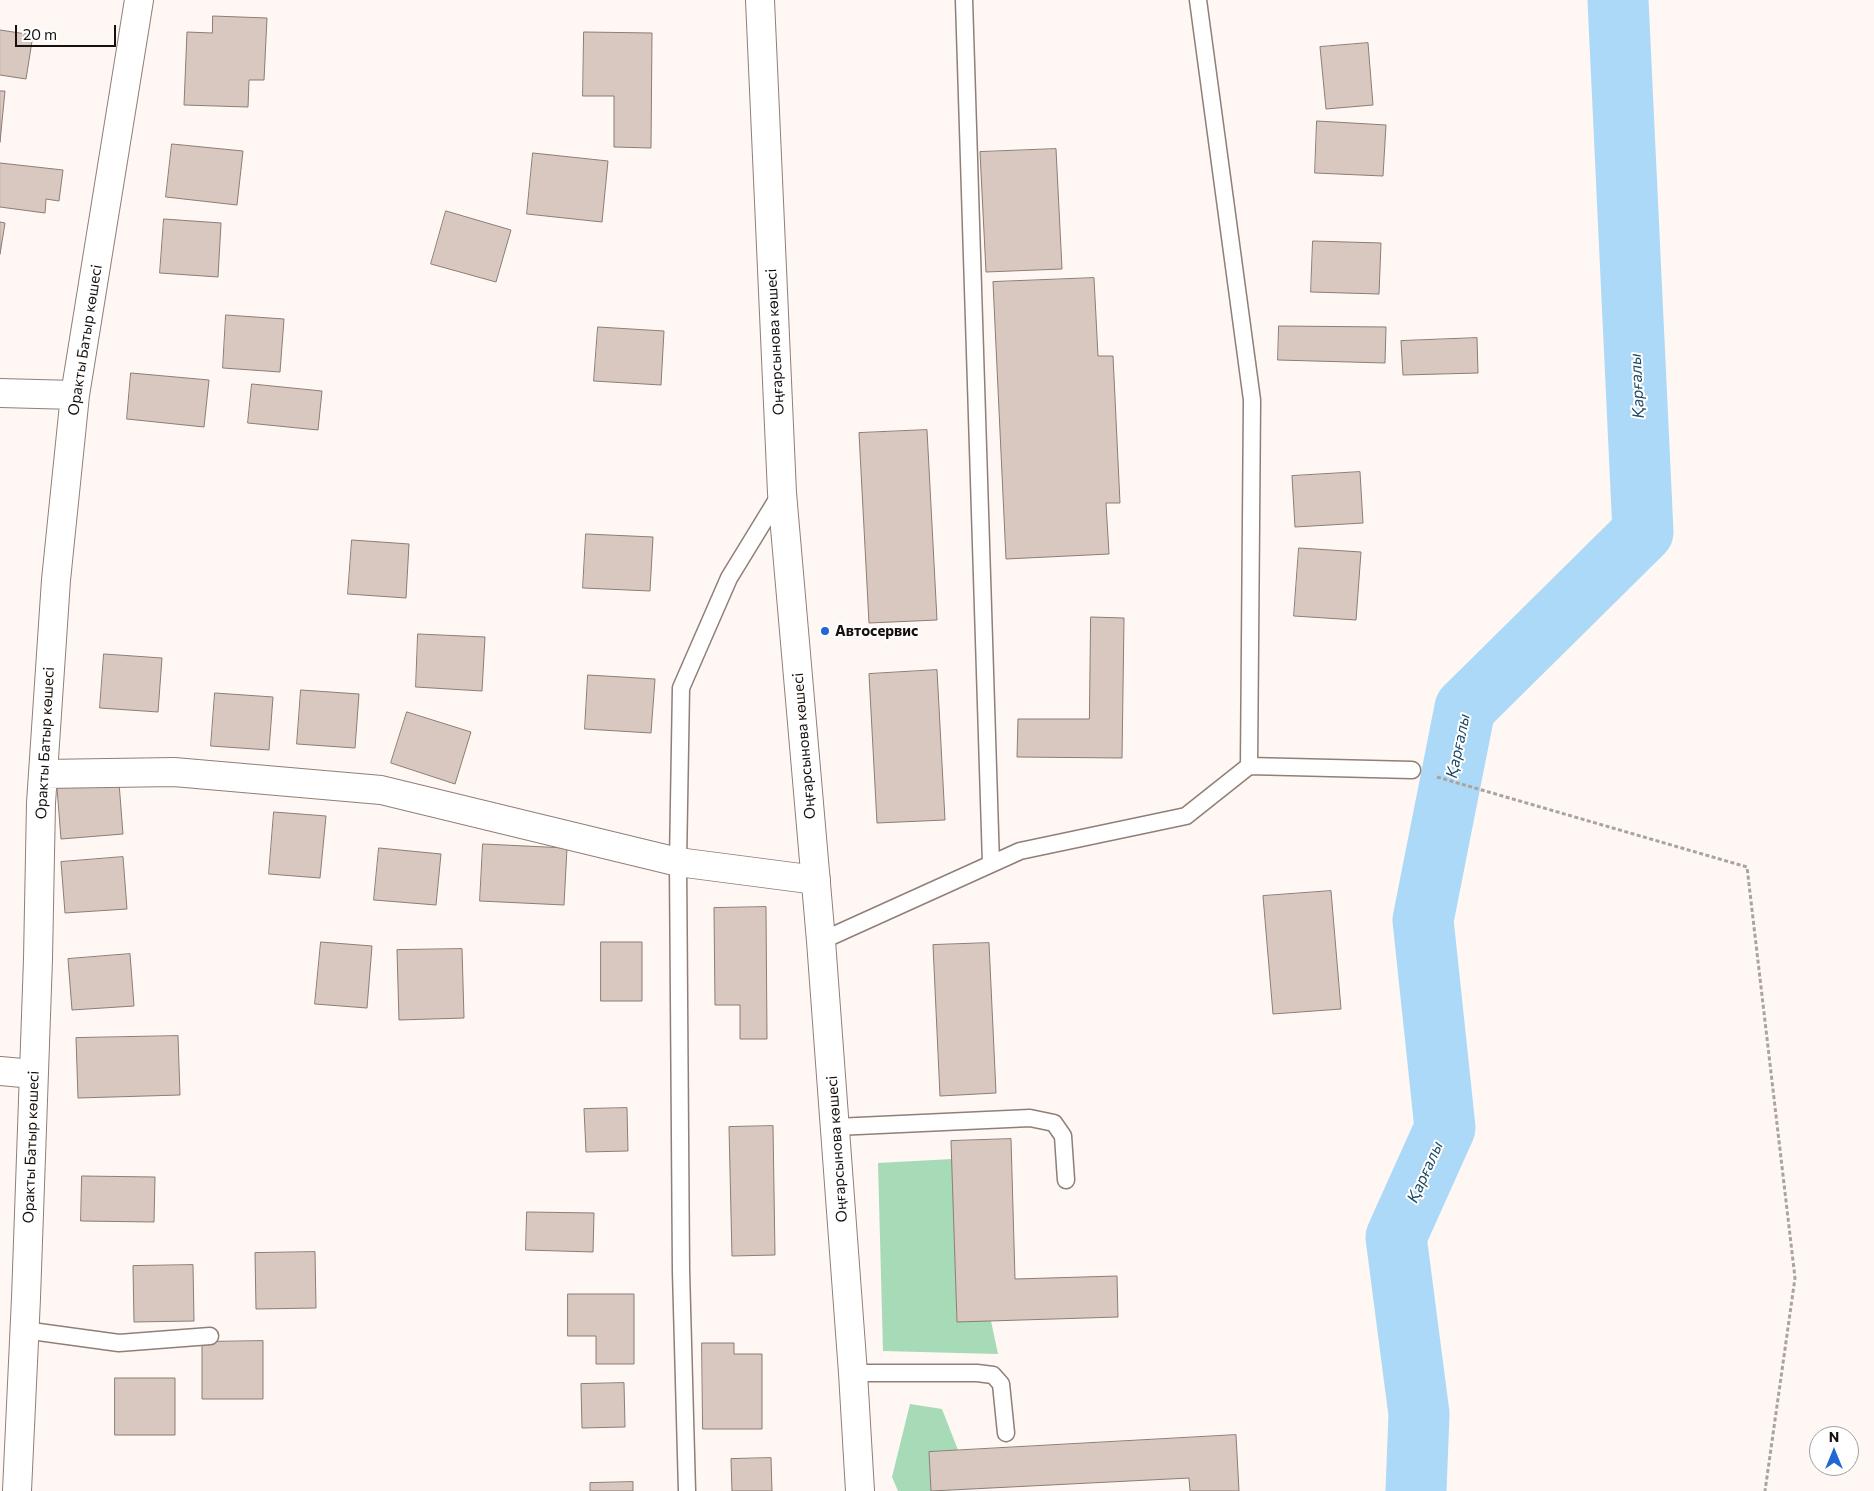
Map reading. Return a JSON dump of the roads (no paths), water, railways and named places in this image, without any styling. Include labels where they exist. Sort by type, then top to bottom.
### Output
[{"type":"street","name":"Оракты Батыр көшесі","points":[[17,1491],[34,1074],[43,774],[56,580],[75,395],[139,0]]},
{"type":"street","name":"Оңғарсынова көшесі","points":[[760,0],[782,492],[836,1127],[860,1491]]},
{"type":"street","points":[[0,393],[75,395]]},
{"type":"street","points":[[43,774],[174,772],[381,790],[678,862],[816,880]]},
{"type":"street","points":[[0,1071],[34,1074]]},
{"type":"lane","points":[[964,0],[991,864]]},
{"type":"lane","points":[[1198,0],[1252,400],[1249,766]]},
{"type":"lane","points":[[687,1491],[681,1271],[678,862],[681,688],[729,578],[782,492]]},
{"type":"lane","points":[[821,941],[1020,851],[1186,816],[1249,766],[1412,770]]},
{"type":"lane","points":[[836,1127],[1030,1118],[1054,1123],[1063,1136],[1066,1180]]},
{"type":"lane","points":[[24,1330],[118,1343],[210,1336]]},
{"type":"lane","points":[[853,1373],[977,1373],[992,1375],[1001,1384],[1006,1433]]},
{"type":"waterway","name":"Қарғалы","points":[[1416,1491],[1419,1414],[1396,1237],[1445,1128],[1423,920],[1465,708],[1643,532],[1618,0]]},
{"type":"place","name":"Автосервис","points":[[825,631]]}]
